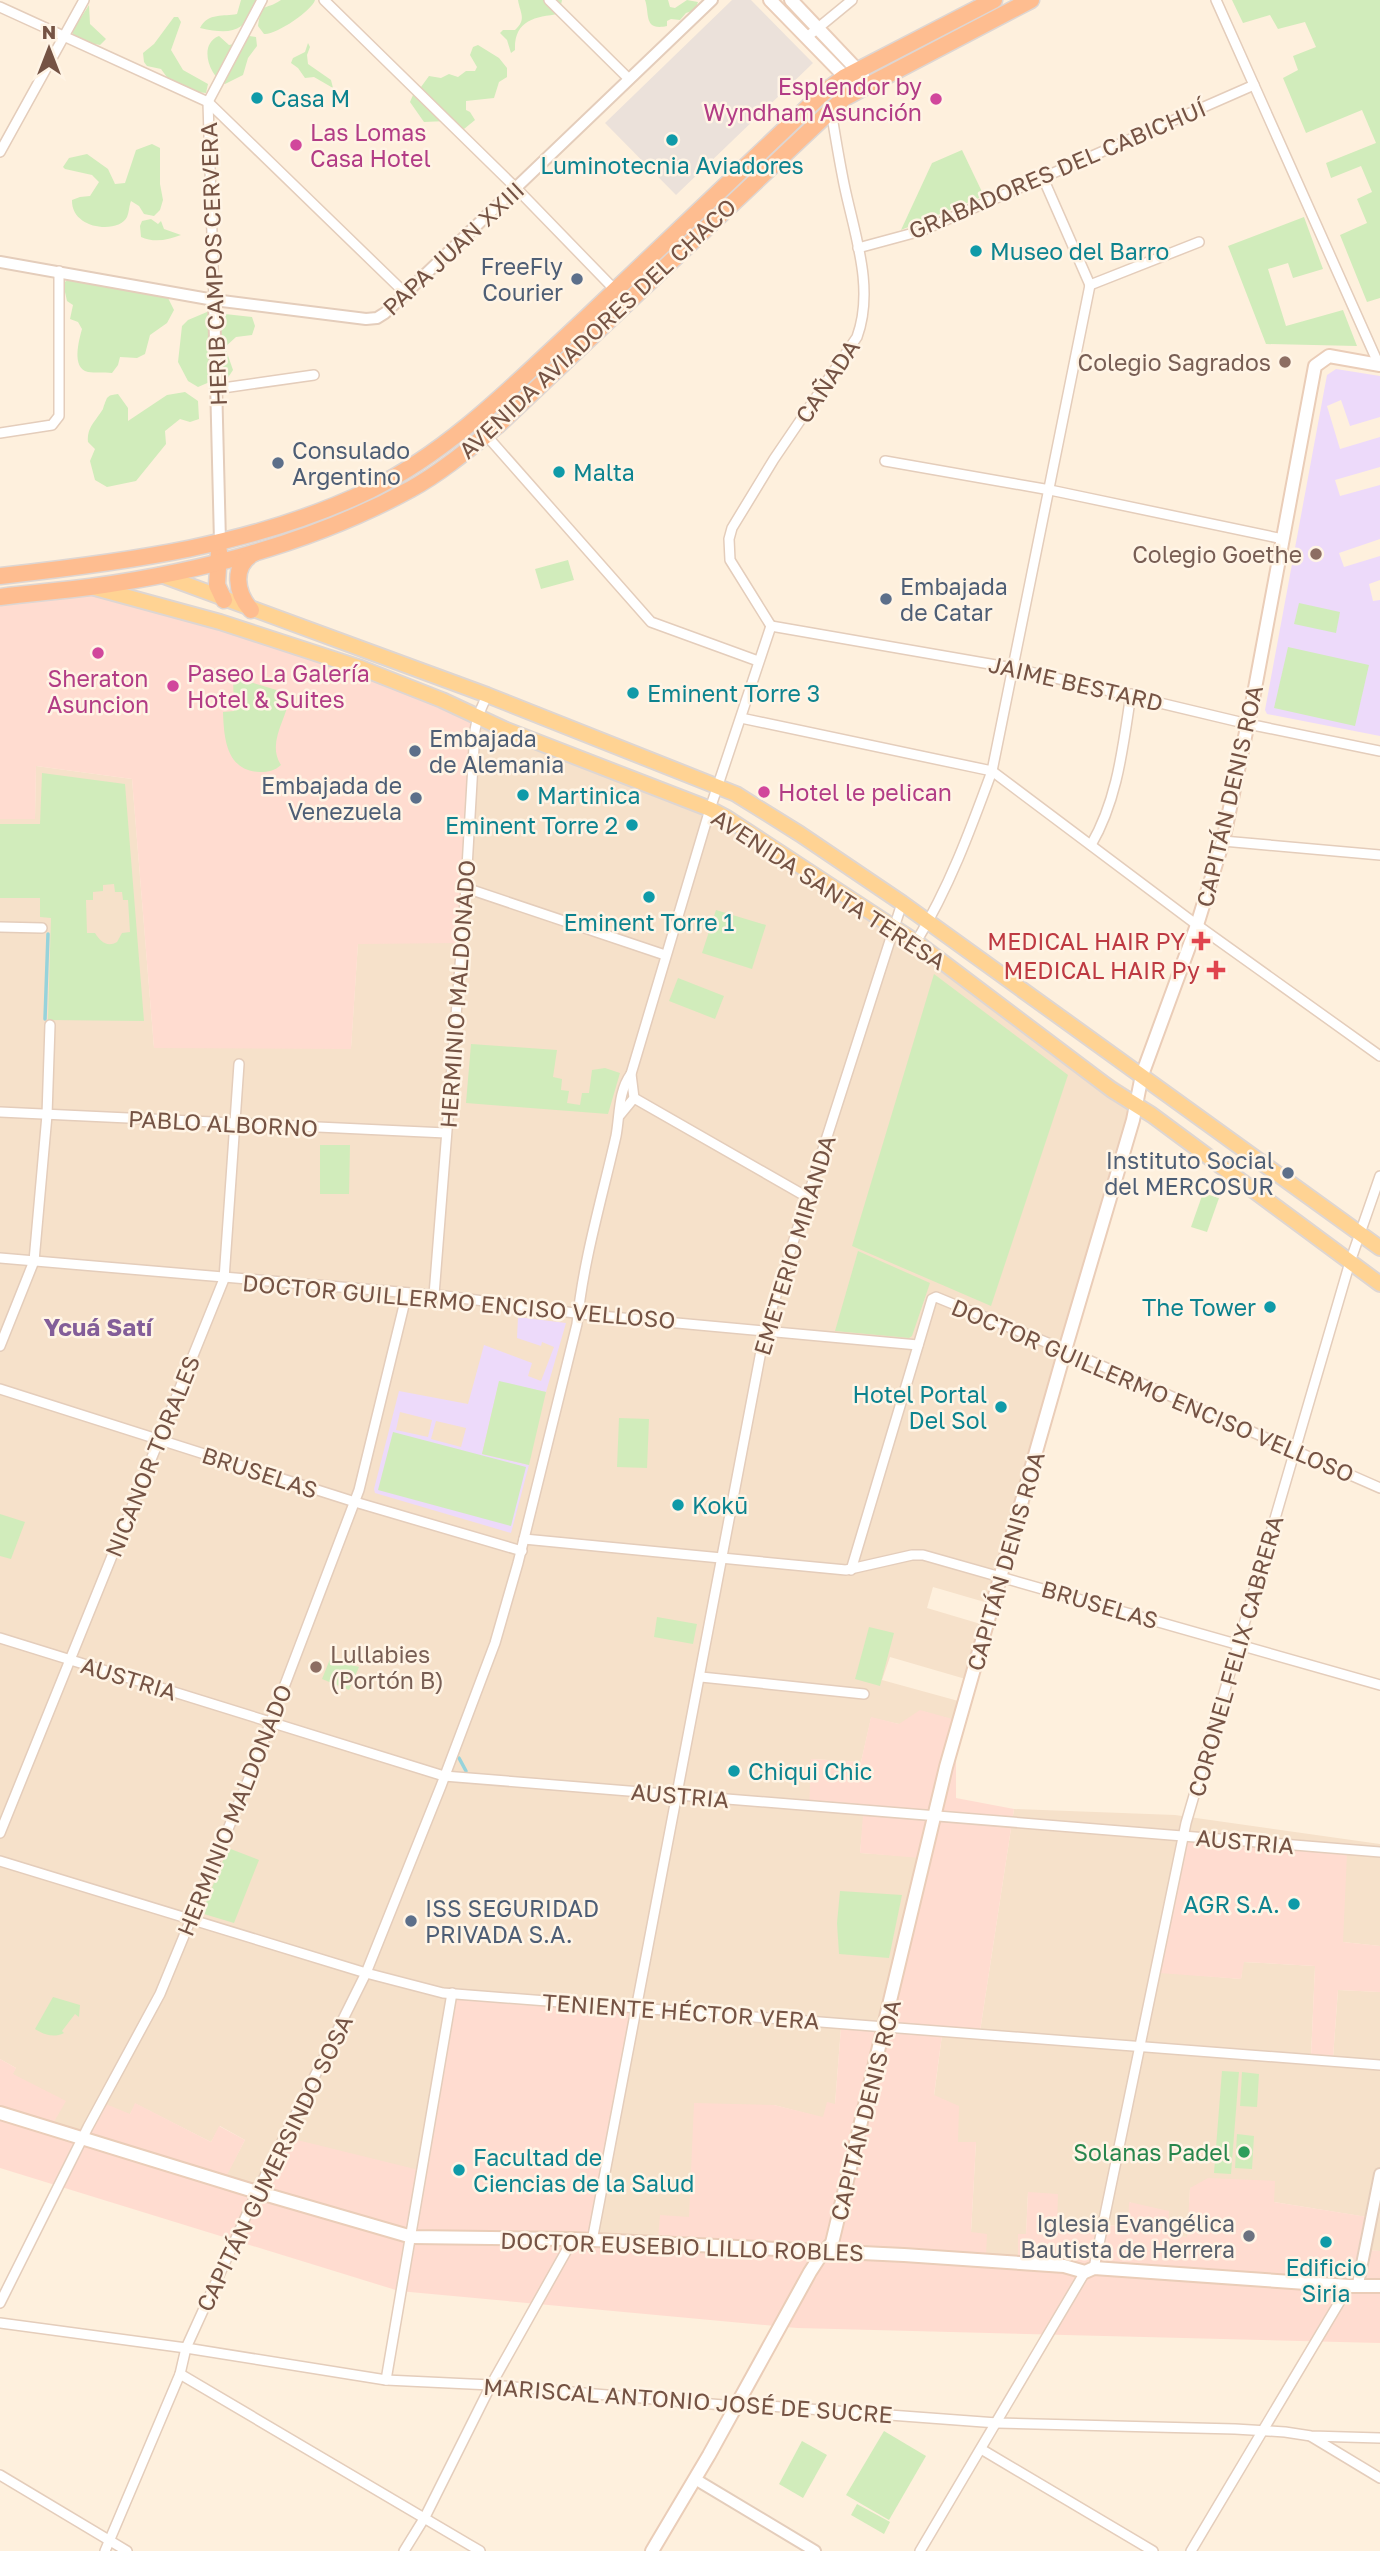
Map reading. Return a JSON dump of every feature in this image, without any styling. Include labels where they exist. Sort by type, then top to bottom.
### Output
[{"type":"highway","name":"AVENIDA AVIADORES DEL CHACO","points":[[0,576],[110,564],[219,542],[330,507],[370,490],[406,470],[495,402],[824,93],[852,74],[994,0]]},
{"type":"highway","name":"AVENIDA AVIADORES DEL CHACO","points":[[0,597],[89,587],[161,575],[218,561],[332,526],[412,489],[486,435],[831,110],[863,87],[1031,0]]},
{"type":"highway","points":[[219,542],[217,585],[224,600]]},
{"type":"highway","points":[[251,610],[240,594],[238,573],[244,561],[262,549]]},
{"type":"highway","points":[[110,564],[161,575]]},
{"type":"main road","points":[[770,0],[807,37],[852,74]]},
{"type":"main road","points":[[791,0],[819,27],[863,87]]},
{"type":"main road","name":"CAPITÁN DENIS ROA","points":[[652,2551],[810,2272],[835,2236],[935,1815],[1000,1576],[1137,1106],[1142,1075],[1197,925],[1223,841],[1248,724],[1315,366],[1329,356],[1380,365]]},
{"type":"main road","name":"AVENIDA SANTA TERESA","points":[[161,575],[487,695],[719,786],[800,834],[928,921],[1380,1248]]},
{"type":"main road","name":"AVENIDA SANTA TERESA","points":[[89,587],[160,605],[321,655],[727,818],[916,942],[1112,1090],[1380,1283]]},
{"type":"main road","name":"DOCTOR EUSEBIO LILLO ROBLES","points":[[0,2113],[257,2192],[412,2236],[573,2239],[825,2251],[1064,2266],[1090,2270],[1380,2286]]},
{"type":"street","points":[[0,152],[84,0]]},
{"type":"street","name":"HERIB CAMPOS CERVERA","points":[[219,542],[208,102],[261,0]]},
{"type":"street","points":[[324,0],[517,189],[628,303]]},
{"type":"street","points":[[549,0],[629,79]]},
{"type":"street","name":"PAPA JUAN XXIII","points":[[0,262],[215,300],[366,320],[377,318],[517,189],[712,0]]},
{"type":"street","points":[[807,37],[852,0]]},
{"type":"street","points":[[1216,0],[1380,365]]},
{"type":"street","points":[[0,7],[208,102],[406,293]]},
{"type":"street","name":"GRABADORES DEL CABICHUÍ","points":[[858,248],[921,231],[1254,85]]},
{"type":"street","name":"CAÑADA","points":[[771,626],[730,560],[729,539],[732,528],[774,459],[857,337],[865,302],[858,248],[831,110]]},
{"type":"street","points":[[916,942],[937,909],[992,771],[1090,285],[1043,178]]},
{"type":"street","points":[[1090,285],[1199,242]]},
{"type":"street","points":[[0,433],[52,425],[59,416],[58,271]]},
{"type":"street","points":[[216,389],[314,375]]},
{"type":"street","points":[[486,435],[651,622],[758,662]]},
{"type":"street","points":[[885,461],[1050,490],[1283,538]]},
{"type":"street","name":"CAPITÁN GUMERSINDO SOSA","points":[[106,2551],[180,2374],[186,2348],[257,2192],[366,1973],[495,1643],[522,1551],[578,1313],[602,1188],[620,1115],[624,1083],[631,1074],[710,809],[771,626]]},
{"type":"street","name":"JAIME BESTARD","points":[[771,626],[1013,668],[1248,724],[1380,751]]},
{"type":"street","points":[[1091,845],[1102,825],[1113,794],[1131,694]]},
{"type":"street","name":"HERMINIO MALDONADO","points":[[434,1295],[478,716],[487,695]]},
{"type":"street","points":[[741,718],[992,771],[1197,925],[1380,1056]]},
{"type":"street","points":[[1223,841],[1380,855]]},
{"type":"street","points":[[466,888],[665,956]]},
{"type":"street","name":"EMETERIO MIRANDA","points":[[592,2241],[765,1330],[902,903]]},
{"type":"street","points":[[0,927],[42,928]]},
{"type":"street","points":[[0,1346],[34,1261],[47,1115],[50,1025]]},
{"type":"street","name":"NICANOR TORALES","points":[[0,1833],[224,1279],[239,1064]]},
{"type":"street","points":[[620,1115],[634,1098],[631,1074]]},
{"type":"street","points":[[634,1098],[807,1197]]},
{"type":"street","name":"PABLO ALBORNO","points":[[0,1112],[446,1133]]},
{"type":"street","name":"CORONEL FELIX CABRERA","points":[[920,2551],[1090,2270],[1184,1836],[1350,1262],[1380,1176]]},
{"type":"street","name":"DOCTOR GUILLERMO ENCISO VELLOSO","points":[[0,1258],[434,1295],[578,1313],[918,1345]]},
{"type":"street","name":"HERMINIO MALDONADO","points":[[0,2303],[83,2137],[160,1994],[254,1766],[355,1502],[407,1293]]},
{"type":"street","name":"DOCTOR GUILLERMO ENCISO VELLOSO","points":[[851,1570],[932,1299],[936,1297],[1296,1449],[1380,1488]]},
{"type":"street","name":"BRUSELAS","points":[[0,1389],[355,1502],[522,1551]]},
{"type":"street","name":"BRUSELAS","points":[[524,1539],[851,1570],[912,1555],[923,1555],[1380,1685]]},
{"type":"street","name":"AUSTRIA","points":[[0,1638],[444,1776],[1380,1852]]},
{"type":"street","points":[[701,1678],[864,1694]]},
{"type":"street","name":"TENIENTE HÉCTOR VERA","points":[[0,1861],[366,1973],[452,1993],[1380,2065]]},
{"type":"street","points":[[386,2380],[452,1993]]},
{"type":"street","points":[[1191,2551],[1354,2285],[1380,2174]]},
{"type":"street","points":[[404,2551],[425,2517],[491,2385],[573,2239]]},
{"type":"street","name":"MARISCAL ANTONIO JOSÉ DE SUCRE","points":[[0,2323],[186,2348],[386,2380],[491,2385],[736,2406],[755,2405],[997,2423],[1236,2429],[1311,2436],[1380,2438]]},
{"type":"street","points":[[180,2374],[480,2551]]},
{"type":"street","points":[[1311,2436],[1380,2478]]},
{"type":"street","points":[[981,2449],[1153,2551]]},
{"type":"street","points":[[0,2475],[127,2551]]},
{"type":"street","points":[[695,2479],[815,2551]]},
{"type":"shaded area","points":[[732,0],[751,0],[813,63],[676,195],[605,123]]},
{"type":"shaded area","name":"Colegio Goethe","points":[[1336,369],[1380,376],[1380,417],[1350,426],[1341,400],[1327,406],[1340,449],[1380,437],[1380,467],[1335,480],[1340,496],[1380,485],[1380,539],[1339,553],[1344,567],[1380,556],[1380,580],[1369,584],[1373,601],[1380,600],[1380,736],[1267,714],[1265,710],[1327,375]]},
{"type":"shaded area","points":[[98,594],[317,658],[474,720],[459,943],[358,944],[351,1049],[154,1048],[132,779],[36,766],[35,819],[0,819],[0,605]]},
{"type":"shaded area","points":[[474,720],[702,808],[1137,1095],[988,1603],[933,1587],[927,1608],[984,1625],[969,1680],[890,1657],[882,1680],[962,1702],[956,1720],[899,1724],[871,1718],[861,1762],[812,1759],[864,1815],[860,1853],[921,1857],[884,2021],[841,2027],[835,2104],[824,2118],[774,2105],[689,2217],[659,2240],[590,2237],[423,2171],[257,2192],[223,2181],[245,2140],[220,2126],[211,2142],[136,2104],[130,2114],[83,2137],[50,2128],[12,2074],[16,2068],[0,2059],[0,819],[35,818],[36,766],[132,779],[154,1048],[351,1048],[358,943]]},
{"type":"shaded area","points":[[518,1317],[566,1323],[546,1392],[499,1382],[482,1454],[529,1465],[511,1533],[375,1493],[399,1391],[468,1404],[484,1345],[532,1363],[528,1376],[541,1381],[554,1347],[542,1342],[541,1346],[517,1338]],"holes":[[[400,1412],[432,1420],[428,1437],[396,1430]],[[436,1421],[466,1428],[461,1447],[431,1439]]]},
{"type":"shaded area","points":[[920,1710],[956,1720],[956,1798],[1014,1809],[979,2038],[942,2035],[934,2095],[959,2106],[958,2142],[976,2142],[971,2232],[987,2234],[986,2258],[1018,2259],[1018,2234],[1026,2234],[1028,2192],[1058,2194],[1057,2224],[1128,2226],[1129,2202],[1169,2211],[1168,2236],[1187,2237],[1190,2188],[1208,2178],[1275,2181],[1274,2202],[1374,2218],[1368,2250],[1380,2251],[1380,2343],[797,2328],[399,2291],[0,2168],[0,2059],[16,2068],[13,2074],[66,2101],[51,2127],[83,2137],[101,2102],[130,2114],[135,2103],[211,2142],[219,2126],[245,2140],[224,2181],[257,2192],[285,2137],[423,2171],[452,1993],[637,2008],[590,2237],[658,2240],[660,2215],[689,2217],[694,2103],[774,2105],[823,2117],[827,2102],[835,2104],[841,2027],[884,2021],[920,1858],[860,1853],[863,1815],[809,1810],[811,1759],[861,1762],[871,1717],[899,1724]]},
{"type":"shaded area","points":[[1014,1809],[1175,1815],[1380,1844],[1380,1946],[1343,1942],[1159,1972],[1241,1979],[1243,1962],[1315,1966],[1311,2056],[1333,2058],[1338,1990],[1380,1992],[1380,2251],[1368,2250],[1373,2218],[1274,2202],[1274,2181],[1190,2188],[1188,2237],[1168,2236],[1130,2202],[1128,2226],[1056,2224],[1028,2192],[1026,2235],[1019,2234],[1018,2260],[986,2258],[971,2233],[976,2142],[958,2142],[934,2096],[942,2035],[979,2038]]},
{"type":"shaded area","points":[[1186,1840],[1347,1853],[1343,1942],[1380,1946],[1380,1992],[1338,1990],[1333,2058],[1311,2057],[1315,1966],[1244,1962],[1241,1979],[1159,1973]]},
{"type":"green space","points":[[241,0],[263,0],[250,18],[238,28],[222,31],[200,28],[212,17],[237,14]]},
{"type":"green space","points":[[281,0],[315,0],[292,22],[264,34],[258,26],[262,10]]},
{"type":"green space","points":[[518,0],[562,0],[559,14],[534,19],[522,26],[518,32],[515,50],[511,53],[507,40],[500,33],[503,30],[515,30],[521,22]]},
{"type":"green space","points":[[645,0],[668,0],[670,7],[675,8],[687,0],[698,2],[695,10],[686,13],[680,20],[671,19],[667,21],[667,26],[659,27],[651,24]]},
{"type":"green space","points":[[1232,0],[1380,0],[1380,298],[1367,302],[1340,235],[1367,223],[1357,199],[1372,192],[1361,166],[1331,178],[1326,163],[1376,143],[1362,110],[1306,133],[1283,78],[1298,70],[1293,56],[1316,47],[1305,22],[1278,29],[1270,15],[1243,23]]},
{"type":"green space","points":[[89,5],[90,24],[106,39],[100,45],[89,43],[73,34]]},
{"type":"green space","points":[[174,17],[178,17],[181,22],[171,50],[183,70],[208,84],[206,93],[169,80],[161,69],[147,66],[144,62],[143,53],[154,44]]},
{"type":"green space","points":[[243,35],[256,37],[257,46],[248,58],[243,75],[225,84],[214,74],[208,60],[209,46],[219,36],[229,45]]},
{"type":"green space","points":[[308,43],[308,64],[331,80],[333,88],[314,77],[305,78],[291,63],[293,58],[305,52]]},
{"type":"green space","points":[[478,45],[499,58],[507,68],[507,77],[499,82],[494,98],[466,101],[466,110],[475,120],[464,129],[447,121],[424,122],[410,102],[416,88],[421,87],[429,76],[441,78],[449,74],[458,77],[466,71],[475,71],[477,67],[470,55],[473,47]]},
{"type":"green space","points":[[152,144],[160,148],[163,200],[160,210],[154,216],[144,214],[139,206],[131,201],[128,215],[115,226],[96,226],[79,218],[72,200],[90,196],[99,182],[92,175],[65,169],[63,167],[69,158],[87,154],[108,169],[115,184],[125,183],[136,150]]},
{"type":"green space","points":[[962,150],[984,196],[901,230],[932,163]]},
{"type":"green space","points":[[1304,217],[1323,269],[1293,278],[1288,263],[1268,269],[1286,326],[1343,310],[1357,346],[1266,344],[1228,246]]},
{"type":"green space","points":[[151,219],[158,224],[161,221],[164,229],[181,235],[161,240],[141,237],[142,221]]},
{"type":"green space","points":[[71,278],[164,290],[174,310],[167,323],[150,335],[145,354],[137,358],[120,357],[112,373],[88,372],[79,365],[78,346],[82,329],[78,322],[70,319],[73,305],[67,301],[63,283]]},
{"type":"green space","points":[[207,312],[252,317],[255,326],[252,335],[236,337],[225,347],[233,370],[227,379],[198,387],[188,381],[178,362],[182,326],[188,320]]},
{"type":"green space","points":[[185,392],[198,401],[199,419],[190,422],[180,419],[165,431],[166,444],[136,481],[107,487],[95,480],[90,461],[95,449],[88,442],[88,437],[90,428],[107,398],[118,394],[128,408],[128,421],[167,395]]},
{"type":"green space","points":[[568,560],[574,580],[541,589],[535,569]]},
{"type":"green space","points":[[1299,603],[1340,612],[1336,633],[1294,624]]},
{"type":"green space","points":[[1288,647],[1369,665],[1355,726],[1274,708]]},
{"type":"green space","points":[[233,677],[290,694],[277,739],[277,756],[281,765],[274,770],[249,770],[240,766],[229,751],[223,712],[234,711]]},
{"type":"green space","points":[[42,773],[125,784],[144,1021],[48,1020],[51,918],[40,917],[40,898],[0,898],[0,824],[40,824]],"holes":[[[114,884],[115,892],[122,892],[123,900],[128,900],[130,932],[122,933],[117,942],[107,944],[95,933],[87,933],[86,900],[93,900],[93,892],[103,891],[103,885]]]},
{"type":"green space","points":[[716,910],[766,925],[752,969],[702,953]]},
{"type":"green space","points":[[934,974],[1068,1075],[991,1306],[852,1246]]},
{"type":"green space","points":[[678,978],[724,996],[715,1019],[669,1001]]},
{"type":"green space","points":[[471,1044],[557,1050],[553,1077],[562,1079],[561,1090],[569,1091],[567,1103],[580,1105],[582,1093],[589,1093],[592,1070],[605,1068],[620,1073],[608,1114],[466,1103]]},
{"type":"green space","points":[[320,1145],[350,1145],[349,1194],[320,1194]]},
{"type":"green space","points":[[1203,1193],[1219,1198],[1207,1232],[1191,1227]]},
{"type":"green space","points":[[858,1251],[930,1283],[909,1338],[835,1331]]},
{"type":"green space","points":[[499,1381],[546,1392],[529,1465],[482,1454]]},
{"type":"green space","points":[[619,1418],[649,1419],[647,1468],[617,1467]]},
{"type":"green space","points":[[393,1432],[526,1467],[511,1526],[378,1490]]},
{"type":"green space","points":[[0,1514],[25,1522],[11,1559],[0,1556]]},
{"type":"green space","points":[[657,1617],[697,1624],[693,1644],[654,1637]]},
{"type":"green space","points":[[869,1627],[894,1633],[880,1686],[855,1679]]},
{"type":"green space","points":[[330,1659],[359,1667],[349,1690],[322,1679]]},
{"type":"green space","points":[[228,1848],[259,1860],[234,1923],[204,1914],[203,1910]]},
{"type":"green space","points":[[840,1891],[902,1895],[889,1958],[839,1954],[837,1923]]},
{"type":"green space","points":[[53,1997],[80,2005],[79,2017],[75,2014],[62,2031],[64,2033],[53,2036],[35,2029]]},
{"type":"green space","points":[[1222,2071],[1239,2072],[1231,2174],[1214,2173]]},
{"type":"green space","name":"Solanas Padel","points":[[1242,2072],[1259,2074],[1257,2107],[1240,2106]]},
{"type":"green space","name":"Solanas Padel","points":[[1237,2134],[1254,2136],[1252,2169],[1235,2168]]},
{"type":"green space","points":[[884,2431],[926,2456],[889,2520],[846,2495]]},
{"type":"green space","points":[[802,2441],[827,2455],[803,2498],[779,2484]]},
{"type":"green space","points":[[857,2504],[890,2522],[884,2534],[851,2515]]},
{"type":"waterway","points":[[45,1019],[48,934]]},
{"type":"waterway","points":[[459,1758],[466,1771]]},
{"type":"place","name":"Casa M","points":[[257,98]]},
{"type":"place","name":"Esplendor by Wyndham Asunción","points":[[936,99]]},
{"type":"place","name":"Luminotecnia Aviadores","points":[[672,140]]},
{"type":"place","name":"Las Lomas Casa Hotel","points":[[296,145]]},
{"type":"place","name":"Museo del Barro","points":[[976,251]]},
{"type":"place","name":"FreeFly Courier","points":[[577,279]]},
{"type":"place","name":"Colegio Sagrados","points":[[1285,362]]},
{"type":"place","name":"Consulado Argentino","points":[[278,463]]},
{"type":"place","name":"Malta","points":[[559,472]]},
{"type":"place","name":"Colegio Goethe","points":[[1316,554]]},
{"type":"place","name":"Embajada de Catar","points":[[886,599]]},
{"type":"place","name":"Sheraton Asuncion","points":[[98,653]]},
{"type":"place","name":"Paseo La Galería Hotel & Suites","points":[[173,686]]},
{"type":"place","name":"Eminent Torre 3","points":[[633,693]]},
{"type":"place","name":"Embajada de Alemania","points":[[415,751]]},
{"type":"place","name":"Hotel le pelican","points":[[764,792]]},
{"type":"place","name":"Martinica","points":[[523,795]]},
{"type":"place","name":"Embajada de Venezuela","points":[[416,798]]},
{"type":"place","name":"Eminent Torre 2","points":[[632,825]]},
{"type":"place","name":"Eminent Torre 1","points":[[649,897]]},
{"type":"place","name":"MEDICAL HAIR PY","points":[[1201,941]]},
{"type":"place","name":"MEDICAL HAIR Py","points":[[1216,970]]},
{"type":"place","name":"Instituto Social del MERCOSUR","points":[[1288,1173]]},
{"type":"place","name":"The Tower","points":[[1270,1307]]},
{"type":"place","name":"Hotel Portal Del Sol","points":[[1001,1407]]},
{"type":"place","name":"Kokū","points":[[678,1505]]},
{"type":"place","name":"Lullabies (Portón B)","points":[[316,1667]]},
{"type":"place","name":"Chiqui Chic","points":[[734,1771]]},
{"type":"place","name":"AGR S.A.","points":[[1294,1904]]},
{"type":"place","name":"ISS SEGURIDAD PRIVADA S.A.","points":[[411,1921]]},
{"type":"place","name":"Solanas Padel","points":[[1244,2152]]},
{"type":"place","name":"Facultad de Ciencias de la Salud","points":[[459,2170]]},
{"type":"place","name":"Iglesia Evangélica Bautista de Herrera","points":[[1249,2236]]},
{"type":"place","name":"Edificio Siria","points":[[1326,2242]]},
{"type":"district","name":"Ycuá Satí","points":[[98,1326]]}]
